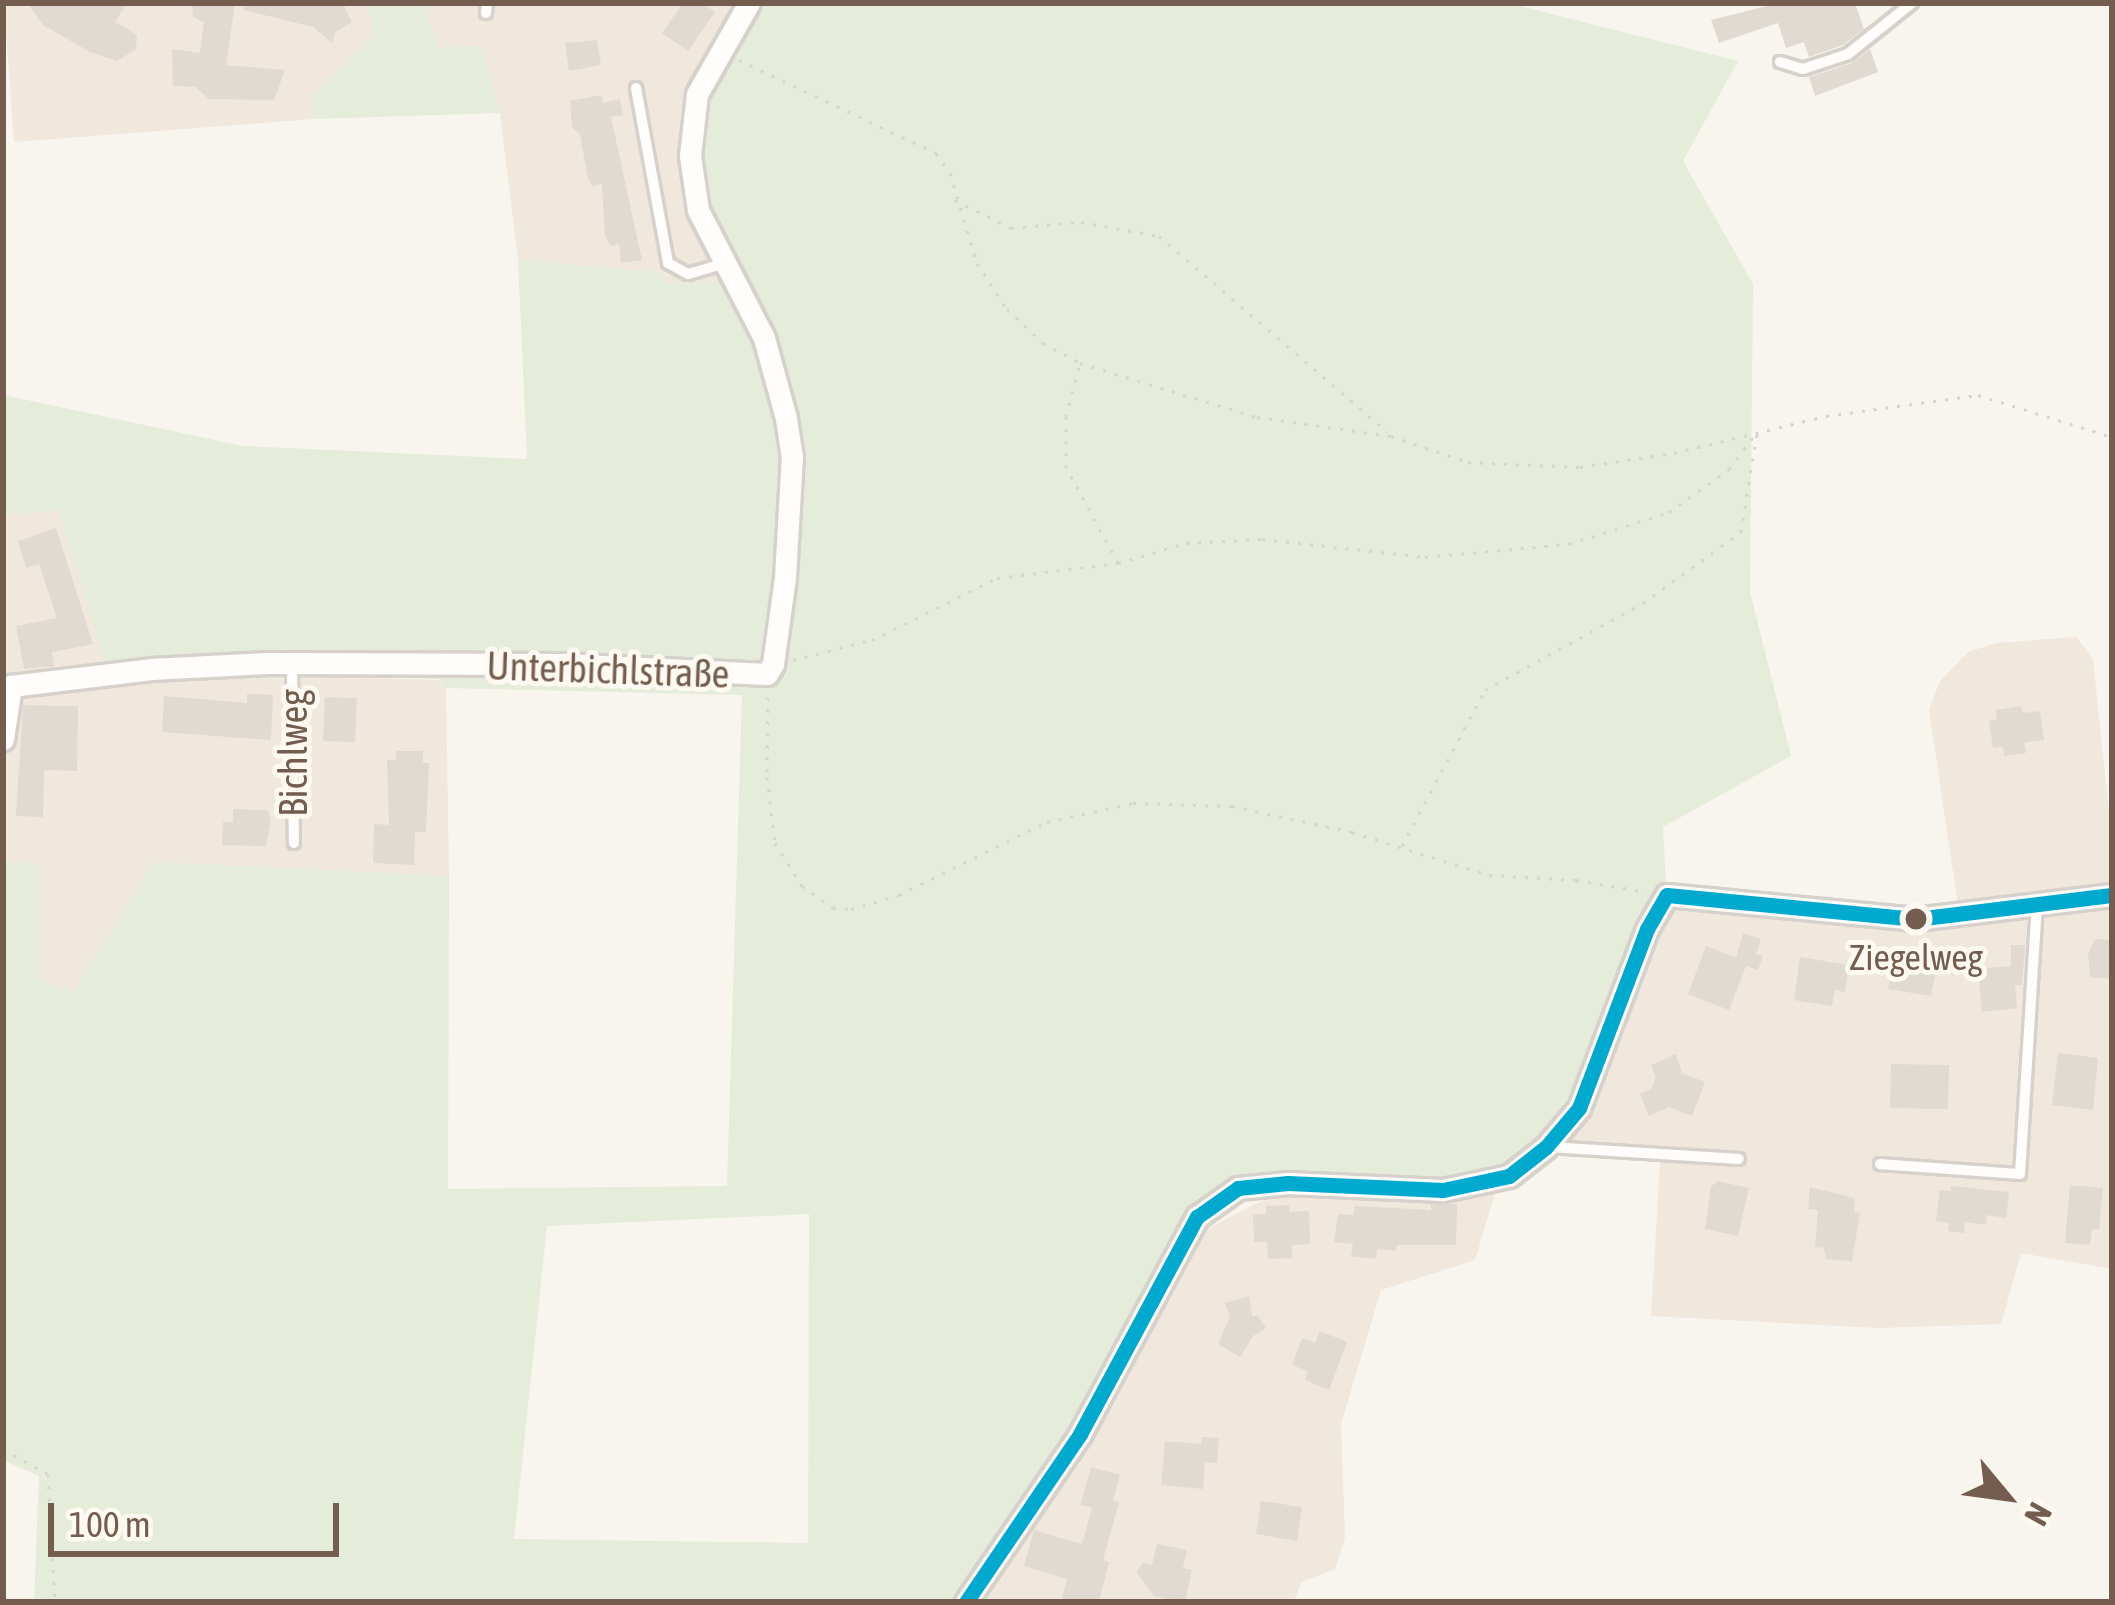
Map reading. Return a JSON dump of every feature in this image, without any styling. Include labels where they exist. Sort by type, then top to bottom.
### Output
[{"type":"street","name":"Unterbichlstraße","points":[[3,739],[7,685],[170,668],[584,664],[771,668],[785,577],[792,457],[770,354],[698,210],[690,156],[697,94],[749,3]]},
{"type":"street","points":[[966,1602],[1080,1434],[1197,1217],[1238,1188],[1288,1183],[1443,1190],[1508,1176],[1546,1147],[1579,1108],[1647,928],[1667,895],[1916,919],[2112,895]]},
{"type":"lane","points":[[1780,62],[1803,69],[1848,54],[1912,3]]},
{"type":"lane","points":[[636,88],[668,263],[688,274],[724,264]]},
{"type":"lane","name":"Bichlweg","points":[[292,664],[294,842]]},
{"type":"lane","points":[[1880,1164],[2020,1174],[2037,904]]},
{"type":"lane","points":[[1546,1147],[1739,1159]]},
{"type":"path","points":[[718,51],[936,152],[950,172],[977,263],[1007,309],[1043,343],[1081,363],[1257,417],[1391,436],[1468,462],[1580,467],[1674,453],[1826,416],[1978,395],[2112,437]]},
{"type":"path","points":[[955,200],[1011,228],[1081,222],[1159,236],[1260,317],[1391,436]]},
{"type":"path","points":[[1081,363],[1066,417],[1066,466],[1118,563]]},
{"type":"path","points":[[1667,895],[1576,880],[1489,875],[1232,806],[1133,803],[1048,822],[899,895],[851,909],[833,908],[802,886],[772,830],[771,668],[872,640],[997,578],[1118,563],[1186,543],[1262,539],[1425,557],[1569,544],[1669,512],[1730,469],[1757,432]]},
{"type":"path","points":[[1401,848],[1484,690],[1643,604],[1742,532],[1757,432]]},
{"type":"path","points":[[3,1448],[48,1474],[56,1602]]},
{"type":"shaded area","points":[[4,3],[367,3],[375,35],[313,96],[314,119],[14,142]]},
{"type":"shaded area","points":[[423,3],[768,3],[759,13],[742,274],[720,281],[666,283],[658,272],[518,260],[500,113],[481,47],[438,48]]},
{"type":"shaded area","points":[[59,510],[271,675],[439,680],[446,688],[449,876],[154,862],[74,992],[37,979],[37,865],[3,861],[3,515]]},
{"type":"shaded area","points":[[2076,637],[2093,659],[2112,841],[2112,1269],[2021,1253],[2001,1324],[1878,1328],[1651,1316],[1660,1162],[1563,1153],[1672,910],[1917,929],[1961,925],[1929,710],[1940,681],[1968,652],[1996,643]]},
{"type":"shaded area","points":[[1496,1190],[1475,1260],[1381,1290],[1341,1424],[1345,1538],[1335,1569],[1301,1582],[1294,1602],[977,1602],[1104,1416],[1207,1229],[1278,1192],[1450,1199]]},
{"type":"green space","points":[[367,3],[423,3],[438,48],[481,46],[500,113],[314,119],[312,96],[375,35]]},
{"type":"green space","points":[[768,3],[1508,3],[1738,61],[1683,161],[1753,284],[1750,592],[1791,756],[1663,827],[1666,887],[1644,906],[1586,1068],[1543,1140],[1486,1174],[1446,1181],[1286,1173],[1178,1233],[1059,1442],[952,1602],[34,1602],[39,1476],[3,1460],[3,861],[37,864],[37,979],[74,991],[154,862],[449,876],[448,1189],[727,1186],[742,695],[446,688],[439,679],[354,676],[111,682],[59,510],[3,515],[3,395],[243,446],[527,459],[518,260],[658,272],[667,283],[720,281],[741,274],[709,209],[701,168],[704,120],[721,70]],"holes":[[[809,1214],[808,1543],[514,1539],[547,1226]]]},
{"type":"building","points":[[27,3],[127,3],[115,22],[137,35],[136,49],[117,61],[90,52],[43,25]]},
{"type":"building","points":[[192,3],[235,3],[226,65],[285,70],[274,100],[209,99],[195,87],[173,86],[172,49],[200,53],[204,22],[193,17]]},
{"type":"building","points":[[245,3],[343,3],[352,22],[336,32],[332,43],[313,27],[244,10]]},
{"type":"building","points":[[683,3],[702,3],[715,12],[688,51],[662,33]]},
{"type":"building","points":[[1779,3],[1855,3],[1864,29],[1843,45],[1809,57],[1804,42],[1786,48],[1778,23],[1719,43],[1711,20]]},
{"type":"building","points":[[597,40],[601,65],[569,71],[565,43]]},
{"type":"building","points":[[1870,49],[1878,72],[1815,96],[1809,77],[1852,63]]},
{"type":"building","points":[[601,95],[603,103],[620,99],[623,115],[611,117],[642,260],[621,263],[619,244],[611,246],[605,236],[602,184],[592,186],[580,135],[572,127],[570,101]]},
{"type":"building","points":[[56,528],[93,644],[52,652],[54,666],[24,669],[16,626],[57,618],[39,564],[26,568],[18,541]]},
{"type":"building","points":[[247,694],[273,695],[271,740],[162,732],[164,696],[247,703]]},
{"type":"building","points":[[325,697],[357,698],[355,742],[323,741]]},
{"type":"building","points":[[23,705],[78,706],[77,771],[44,770],[43,817],[16,816]]},
{"type":"building","points":[[2021,706],[2023,713],[2040,711],[2044,740],[2024,743],[2026,753],[2004,756],[2003,747],[1993,748],[1989,721],[1997,719],[1996,710]]},
{"type":"building","points":[[396,751],[423,751],[423,763],[429,763],[426,832],[415,832],[414,865],[373,863],[374,824],[389,825],[387,760],[396,760]]},
{"type":"building","points":[[233,809],[267,810],[271,818],[266,846],[222,845],[223,822],[233,822]]},
{"type":"building","points":[[1743,933],[1761,939],[1756,954],[1763,956],[1758,970],[1746,966],[1729,1010],[1688,994],[1706,946],[1736,958]]},
{"type":"building","points":[[2095,939],[2112,940],[2112,979],[2090,977],[2088,954]]},
{"type":"building","points":[[2011,945],[2025,945],[2022,985],[2015,985],[2017,1008],[1982,1012],[1978,969],[2011,966]]},
{"type":"building","points":[[1894,952],[1938,960],[1931,996],[1888,989]]},
{"type":"building","points":[[1800,957],[1849,965],[1845,992],[1835,990],[1832,1006],[1794,1000]]},
{"type":"building","points":[[2058,1053],[2098,1058],[2093,1110],[2052,1105]]},
{"type":"building","points":[[1676,1054],[1682,1073],[1705,1082],[1692,1116],[1669,1107],[1649,1116],[1640,1094],[1651,1089],[1656,1077],[1651,1065]]},
{"type":"building","points":[[1891,1064],[1949,1065],[1948,1109],[1890,1108]]},
{"type":"building","points":[[1717,1181],[1749,1188],[1738,1236],[1705,1229],[1711,1187]]},
{"type":"building","points":[[2070,1185],[2103,1188],[2099,1230],[2092,1229],[2090,1245],[2065,1243]]},
{"type":"building","points":[[1951,1186],[2009,1192],[2006,1218],[1987,1215],[1986,1225],[1965,1222],[1964,1233],[1948,1231],[1949,1223],[1936,1221],[1940,1190],[1951,1191]]},
{"type":"building","points":[[1810,1187],[1855,1198],[1854,1212],[1860,1213],[1852,1261],[1826,1259],[1824,1248],[1815,1247],[1818,1210],[1808,1209]]},
{"type":"building","points":[[1431,1204],[1457,1204],[1456,1245],[1397,1245],[1396,1251],[1377,1249],[1376,1259],[1351,1256],[1353,1244],[1334,1242],[1338,1214],[1353,1215],[1355,1206],[1431,1210]]},
{"type":"building","points":[[1289,1205],[1289,1212],[1309,1211],[1310,1244],[1292,1245],[1292,1258],[1268,1259],[1267,1242],[1254,1242],[1253,1215],[1266,1214],[1266,1206]]},
{"type":"building","points":[[1249,1296],[1252,1316],[1258,1316],[1266,1328],[1253,1336],[1240,1357],[1218,1344],[1230,1317],[1225,1303]]},
{"type":"building","points":[[1320,1331],[1347,1342],[1329,1390],[1305,1380],[1308,1371],[1292,1365],[1302,1338],[1315,1343]]},
{"type":"building","points":[[1202,1437],[1219,1438],[1217,1463],[1205,1462],[1203,1489],[1161,1485],[1165,1441],[1201,1444]]},
{"type":"building","points":[[1091,1467],[1120,1475],[1113,1500],[1119,1502],[1103,1560],[1109,1562],[1099,1602],[1061,1602],[1067,1579],[1024,1566],[1034,1530],[1082,1544],[1092,1508],[1080,1505]]},
{"type":"building","points":[[1261,1501],[1302,1507],[1297,1541],[1256,1534]]},
{"type":"building","points":[[1157,1544],[1187,1550],[1183,1568],[1192,1570],[1185,1602],[1154,1596],[1136,1572],[1143,1563],[1152,1565]]},
{"type":"transit line","points":[[966,1602],[1080,1434],[1197,1217],[1238,1188],[1288,1183],[1443,1190],[1509,1176],[1546,1147],[1579,1108],[1647,929],[1667,895],[1916,919],[2112,895]]},
{"type":"place","name":"Ziegelweg","points":[[1916,919]]}]
